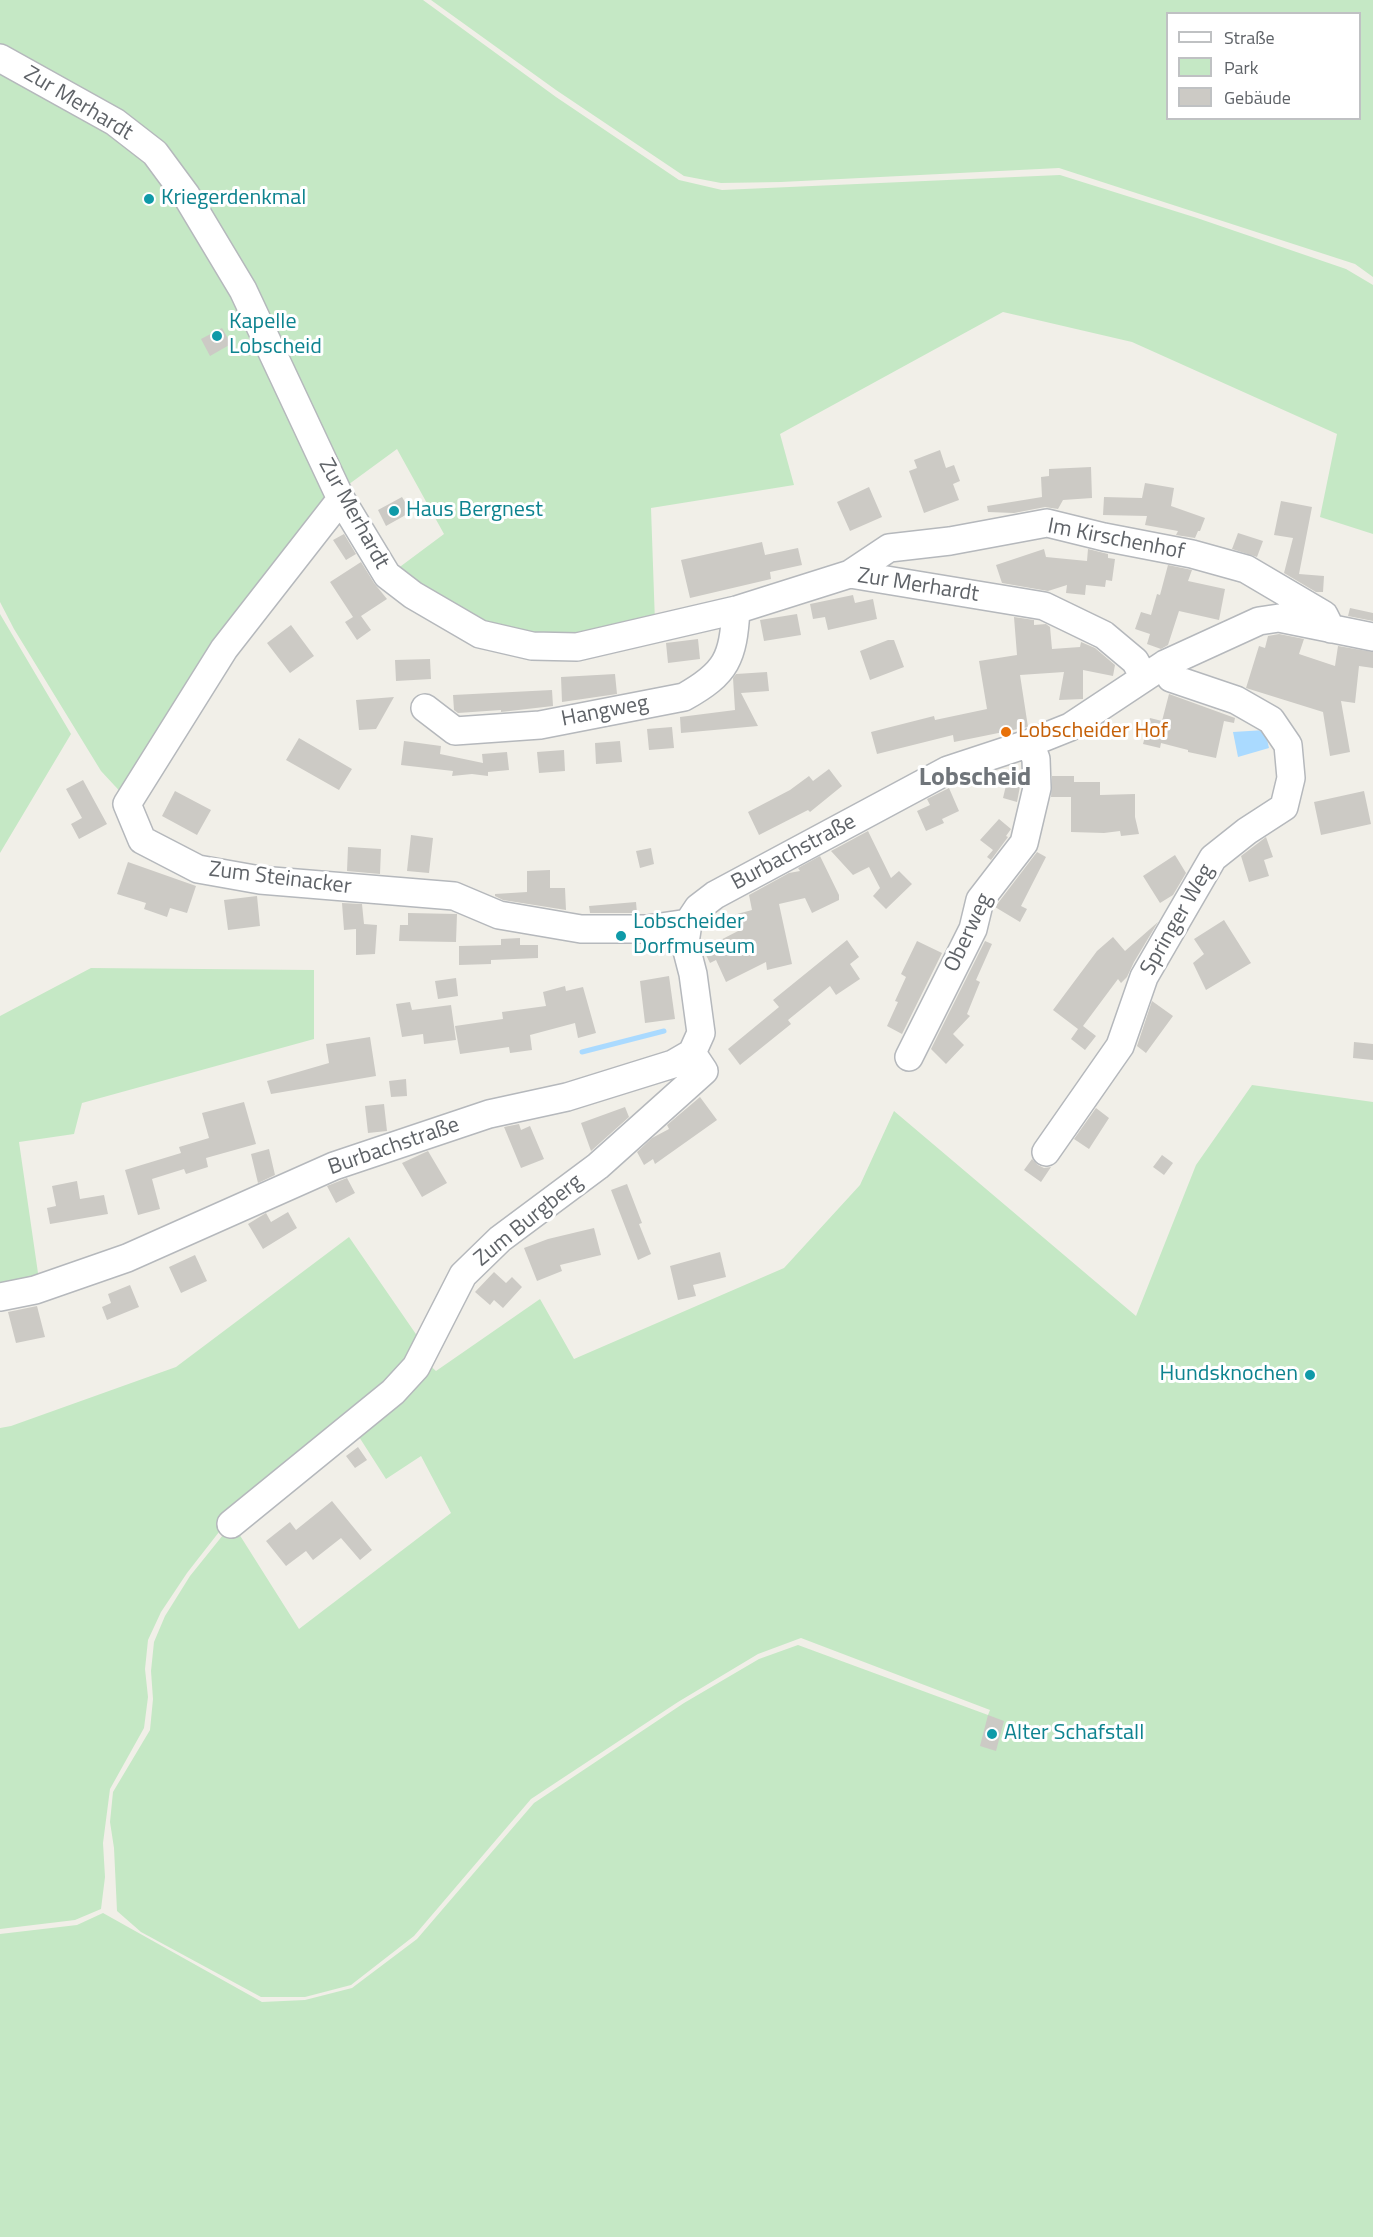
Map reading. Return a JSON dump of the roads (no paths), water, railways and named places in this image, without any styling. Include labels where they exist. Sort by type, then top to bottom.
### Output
[{"type":"street","name":"Zur Merhardt","points":[[0,58],[115,122],[155,153],[186,195],[243,290],[341,499],[387,575],[413,595],[480,634],[532,646],[577,647],[736,610],[850,574],[1044,606],[1104,635],[1135,661],[1155,671]]},
{"type":"street","name":"Zum Steinacker","points":[[341,499],[224,650],[127,804],[142,840],[198,870],[260,880],[454,896],[499,915],[581,929],[646,929],[688,923]]},
{"type":"street","name":"Im Kirschenhof","points":[[850,574],[889,548],[950,541],[1047,523],[1192,554],[1246,569],[1324,615],[1331,630]]},
{"type":"street","name":"Hangweg","points":[[425,708],[455,731],[540,725],[684,697],[703,686],[723,669],[734,638],[736,610]]},
{"type":"street","name":"Burbachstraße","points":[[688,923],[698,908],[715,895],[948,770],[1070,727],[1155,671],[1259,621],[1279,618],[1373,637]]},
{"type":"street","name":"Springer Weg","points":[[1046,1152],[1120,1046],[1144,977],[1213,858],[1247,831],[1284,807],[1292,778],[1288,745],[1271,720],[1236,700],[1155,671]]},
{"type":"street","name":"Oberweg","points":[[909,1057],[973,929],[980,900],[1024,843],[1037,788],[1036,759],[1030,742]]},
{"type":"street","points":[[688,923],[685,943],[693,974],[701,1033],[692,1053]]},
{"type":"street","name":"Burbachstraße","points":[[0,1297],[35,1290],[127,1258],[334,1166],[489,1114],[612,1084],[673,1064],[692,1053]]},
{"type":"street","name":"Zum Burgberg","points":[[231,1524],[393,1392],[416,1367],[464,1275],[500,1239],[598,1166],[704,1071],[692,1053]]},
{"type":"water","points":[[1265,730],[1269,748],[1238,757],[1233,732]]},
{"type":"waterway","points":[[582,1052],[664,1031]]},
{"type":"place","name":"Kriegerdenkmal","points":[[149,199]]},
{"type":"place","name":"Kapelle Lobscheid","points":[[217,336]]},
{"type":"place","name":"Haus Bergnest","points":[[394,511]]},
{"type":"place","name":"Lobscheider Hof","points":[[1006,732]]},
{"type":"place","name":"Lobscheider Dorfmuseum","points":[[621,936]]},
{"type":"place","name":"Hundsknochen","points":[[1310,1375]]},
{"type":"place","name":"Alter Schafstall","points":[[992,1734]]},
{"type":"district","name":"Lobscheid","points":[[975,779]]}]
